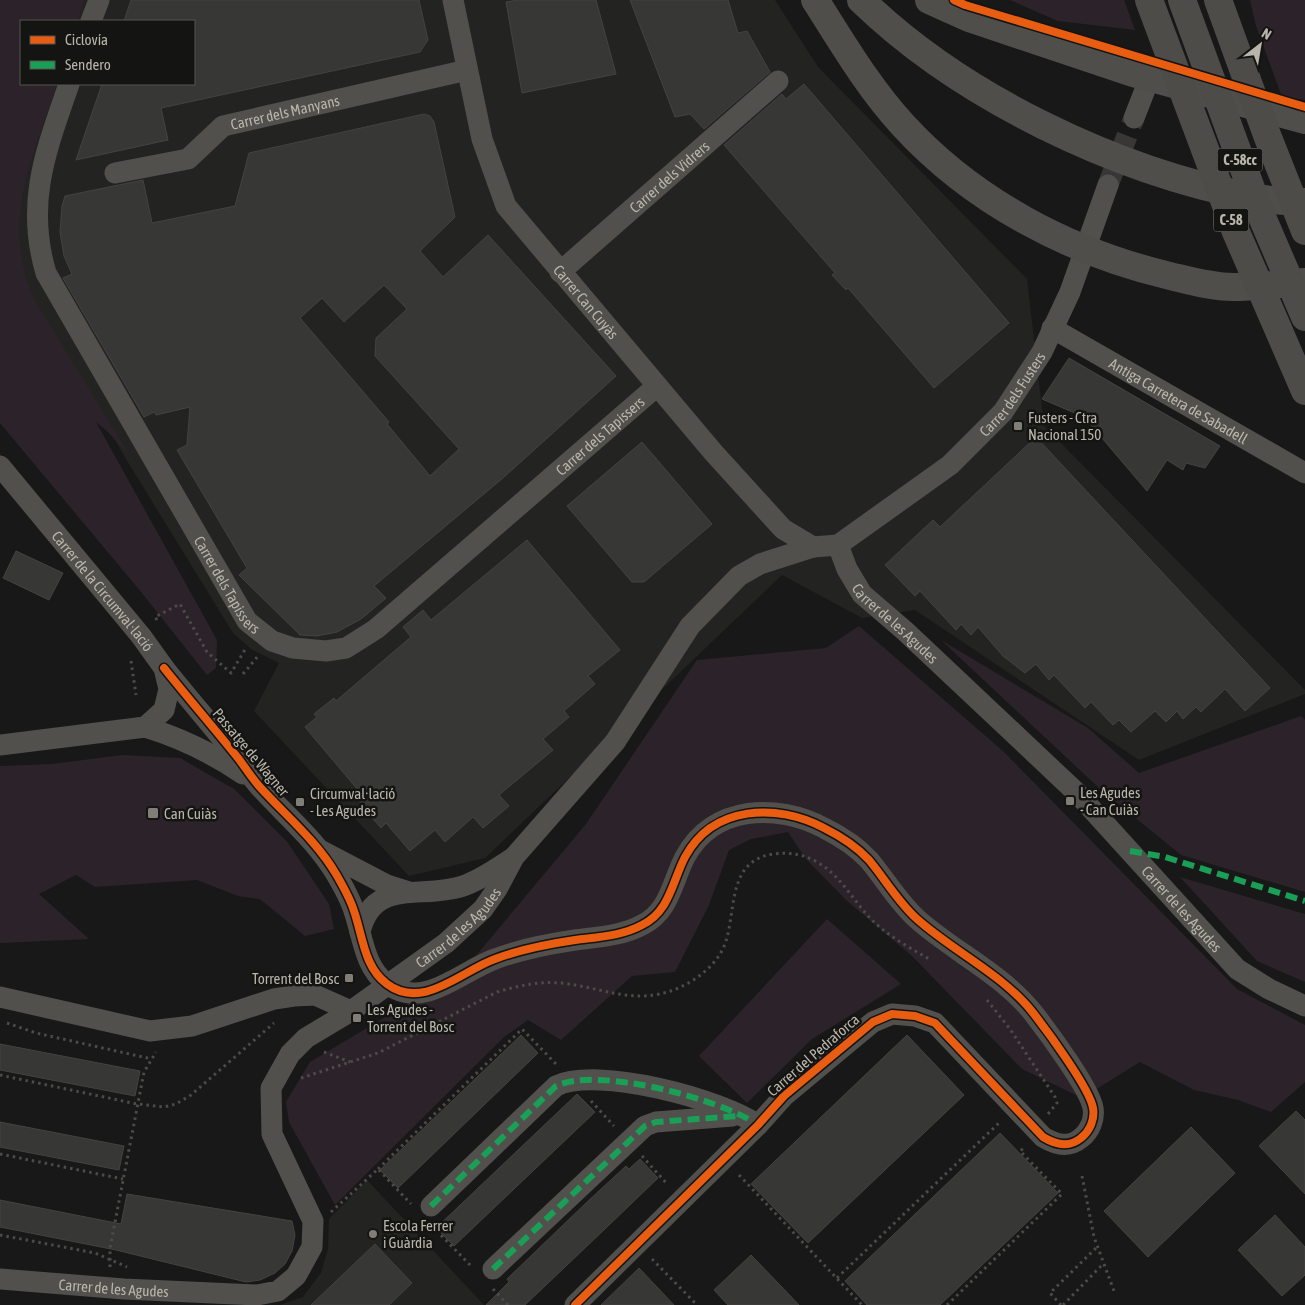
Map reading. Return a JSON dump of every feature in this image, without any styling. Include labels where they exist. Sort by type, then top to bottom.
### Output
[{"type":"highway","name":"C-58","points":[[1149,0],[1236,232],[1305,391]]},
{"type":"highway","name":"C-58cc","points":[[1182,0],[1259,210],[1305,317]]},
{"type":"highway","points":[[1218,0],[1285,185],[1305,231]]},
{"type":"main road","points":[[815,0],[872,88],[901,124],[929,151],[976,188],[1023,220],[1086,250],[1144,270],[1208,284],[1233,287],[1305,282]]},
{"type":"main road","points":[[861,0],[921,49],[976,86],[1036,121],[1079,142],[1132,164],[1174,178],[1254,198],[1305,202]]},
{"type":"main road","points":[[929,0],[969,18],[1150,77],[1305,120]]},
{"type":"street","points":[[91,20],[99,0]]},
{"type":"street","name":"Carrer Can Cuyàs","points":[[453,0],[482,139],[506,206],[713,452],[783,528],[813,547]]},
{"type":"street","name":"Carrer dels Manyans","points":[[115,173],[188,159],[223,126],[467,70]]},
{"type":"street","points":[[1134,118],[1150,77]]},
{"type":"street","name":"Carrer dels Vidrers","points":[[560,272],[778,81]]},
{"type":"street","name":"Carrer dels Tapissers","points":[[69,85],[43,158],[39,188],[38,247],[46,274],[248,621],[272,640],[293,648],[326,651],[346,648],[376,628],[657,386]]},
{"type":"street","name":"Carrer dels Fusters","points":[[838,545],[950,465],[1003,412],[1042,352],[1070,292],[1108,184]]},
{"type":"street","name":"Antiga Carretera de Sabadell","points":[[1052,328],[1305,473]]},
{"type":"street","name":"Carrer de la Circumval·lació","points":[[0,466],[136,631],[164,668],[169,689],[167,702],[157,718],[145,727]]},
{"type":"street","name":"Carrer de les Agudes","points":[[0,1279],[124,1289],[257,1296],[278,1291],[296,1276],[312,1247],[313,1221],[272,1134],[271,1088],[290,1054],[306,1038],[388,985],[465,927],[497,889],[514,857],[615,742],[690,626],[739,576],[760,564],[813,547],[838,545],[848,569],[862,594],[940,664],[1077,793],[1238,969],[1261,985],[1305,1006]]},
{"type":"street","name":"Passatge de Wagner","points":[[164,668],[256,783],[322,851]]},
{"type":"street","points":[[0,745],[145,727]]},
{"type":"street","name":"Passatge de Wagner","points":[[145,727],[175,736],[211,753],[256,783]]},
{"type":"street","name":"Carrer del Pedraforca","points":[[388,985],[400,992],[414,994],[426,992],[438,989],[480,965],[510,954],[550,944],[613,935],[643,925],[663,907],[670,895],[685,856],[713,825],[729,817],[759,812],[794,816],[824,827],[853,846],[867,858],[918,920],[1009,989],[1034,1013],[1091,1100],[1094,1110],[1093,1120],[1083,1137],[1066,1145],[1052,1142],[1043,1137],[935,1023],[914,1016],[892,1014],[874,1022],[784,1096],[751,1120],[575,1305]]},
{"type":"street","points":[[322,851],[348,895],[370,967],[388,985]]},
{"type":"street","name":"Carrer de les Agudes","points":[[322,851],[387,885],[409,892]]},
{"type":"street","name":"Carrer de les Agudes","points":[[360,932],[363,918],[373,904],[388,897],[409,892],[440,892],[462,886],[487,875],[514,857]]},
{"type":"street","points":[[0,997],[150,1031],[192,1026],[274,999],[294,996],[315,995],[350,1011]]},
{"type":"street","points":[[431,1206],[556,1086],[565,1081],[583,1079],[625,1083],[674,1093],[751,1120]]},
{"type":"street","points":[[493,1269],[645,1126],[656,1122],[751,1120]]},
{"type":"path","points":[[157,616],[180,604],[207,652],[231,674],[247,646]]},
{"type":"path","points":[[130,653],[136,695]]},
{"type":"path","points":[[271,1088],[378,1053],[497,992],[512,987],[528,984],[561,983],[620,996],[648,997],[689,983],[712,964],[720,954],[728,930],[736,887],[751,864],[768,855],[796,854],[820,864],[842,883],[874,922],[890,936],[937,963]]},
{"type":"path","points":[[985,998],[1010,1028],[1055,1097],[1057,1103],[1044,1117]]},
{"type":"path","points":[[0,1075],[137,1104],[164,1107],[176,1104],[191,1095],[275,1022]]},
{"type":"path","points":[[325,1218],[522,1029],[546,1054]]},
{"type":"path","points":[[322,1051],[350,1062]]},
{"type":"path","points":[[837,1278],[1003,1120]]},
{"type":"path","points":[[947,1305],[1062,1194],[1020,1151],[1026,1146]]},
{"type":"path","points":[[0,1154],[123,1179]]},
{"type":"path","points":[[643,1156],[664,1180]]},
{"type":"path","points":[[378,1169],[397,1189]]},
{"type":"path","points":[[1082,1176],[1097,1247],[1114,1291]]},
{"type":"path","points":[[742,1179],[862,1305]]},
{"type":"path","points":[[435,1228],[453,1248]]},
{"type":"path","points":[[1097,1247],[1050,1293],[1062,1305],[1104,1263]]},
{"type":"path","points":[[645,1252],[697,1305]]},
{"type":"path","points":[[498,1295],[508,1305]]},
{"type":"shaded area","points":[[0,0],[84,0],[77,20],[20,20],[20,85],[57,85],[38,138],[23,190],[20,243],[24,271],[34,299],[131,458],[108,432],[96,422],[217,640],[216,668],[207,675],[142,593],[0,423]]},
{"type":"shaded area","points":[[82,0],[775,0],[818,67],[1027,279],[1044,426],[1305,690],[1305,694],[1139,760],[915,610],[862,618],[782,575],[485,858],[409,876],[254,711],[279,663],[251,649],[233,633],[129,464],[0,242],[52,85],[195,85],[195,20],[74,20]]},
{"type":"shaded area","points":[[1010,0],[1124,0],[1135,30],[1058,21]]},
{"type":"shaded area","points":[[1250,0],[1305,0],[1305,100],[1282,97],[1256,26]]},
{"type":"shaded area","points":[[859,626],[1004,752],[1237,989],[1305,1025],[1305,1082],[1271,1112],[1238,1100],[1194,1090],[1140,1062],[1082,1098],[1022,1069],[912,956],[846,900],[806,859],[788,832],[751,839],[729,850],[709,905],[675,972],[632,976],[561,1040],[528,1020],[504,1037],[335,1205],[289,1122],[286,1102],[310,1062],[464,970],[586,824],[697,660],[826,648]]},
{"type":"shaded area","points":[[941,640],[1088,728],[1139,773],[1301,716],[1305,720],[1305,892],[1181,855],[1099,788]]},
{"type":"shaded area","points":[[122,755],[180,758],[234,789],[288,843],[329,904],[334,929],[305,936],[260,899],[238,896],[197,880],[95,887],[76,875],[39,894],[89,939],[0,943],[0,766],[52,764]]},
{"type":"shaded area","points":[[1180,877],[1305,914],[1305,982],[1257,961]]},
{"type":"shaded area","points":[[827,919],[901,984],[812,1039],[747,1103],[699,1056]]},
{"type":"shaded area","name":"Escola Ferrer i Guàrdia","points":[[367,1180],[484,1305],[280,1305],[303,1297],[321,1273],[328,1249],[329,1219]]},
{"type":"building","points":[[131,0],[419,0],[428,40],[420,52],[161,108],[168,140],[76,160],[102,85],[195,85],[195,20],[124,20]]},
{"type":"building","points":[[518,0],[596,0],[616,74],[522,93],[506,2]]},
{"type":"building","points":[[630,0],[728,0],[738,33],[747,31],[770,72],[704,129],[690,114],[675,117]]},
{"type":"building","points":[[804,84],[1009,323],[934,388],[848,288],[846,290],[832,275],[835,273],[724,145],[782,94],[786,99]]},
{"type":"building","points":[[424,114],[430,116],[434,122],[455,217],[420,251],[443,277],[488,235],[616,376],[503,478],[374,586],[386,598],[361,619],[337,632],[317,636],[300,635],[239,575],[247,568],[177,450],[187,445],[190,407],[156,415],[154,412],[144,417],[63,278],[72,274],[64,256],[60,232],[62,206],[65,196],[143,180],[152,223],[235,206],[249,153]],"holes":[[[384,285],[407,309],[376,338],[375,356],[459,449],[430,476],[387,424],[389,422],[300,318],[322,298],[344,322]]]},
{"type":"building","points":[[1069,358],[1220,446],[1205,468],[1186,463],[1183,470],[1167,460],[1147,491],[1084,417],[1042,399]]},
{"type":"building","points":[[1036,437],[1270,688],[1245,711],[1225,689],[1201,712],[1196,707],[1183,719],[1177,711],[1166,722],[1155,711],[1131,732],[1119,720],[1113,725],[1091,702],[1085,708],[1054,675],[1049,680],[1036,664],[1025,673],[1003,656],[978,627],[971,635],[961,624],[956,630],[920,591],[915,596],[885,565],[933,520],[940,527]]},
{"type":"building","points":[[642,442],[712,524],[644,582],[632,582],[567,506]]},
{"type":"building","points":[[527,540],[620,650],[588,676],[595,684],[564,711],[569,717],[543,739],[553,750],[499,795],[509,806],[483,828],[473,817],[445,842],[435,830],[410,851],[386,823],[381,828],[368,813],[354,794],[358,790],[305,727],[317,717],[314,714],[334,698],[336,701],[411,637],[403,627],[423,610],[431,620]]},
{"type":"building","points":[[16,551],[63,573],[49,600],[3,578]]},
{"type":"building","points":[[521,1035],[538,1053],[398,1188],[380,1170]]},
{"type":"building","points":[[907,1035],[964,1095],[808,1243],[751,1184]]},
{"type":"building","points":[[0,1044],[140,1071],[135,1096],[0,1070]]},
{"type":"building","points":[[577,1094],[595,1112],[454,1246],[436,1228]]},
{"type":"building","points":[[1296,1111],[1305,1120],[1305,1194],[1259,1146]]},
{"type":"building","points":[[0,1122],[124,1146],[119,1170],[0,1147]]},
{"type":"building","points":[[1191,1127],[1235,1173],[1148,1257],[1104,1211]]},
{"type":"building","points":[[1000,1133],[1058,1193],[940,1305],[867,1305],[845,1281]]},
{"type":"building","points":[[640,1159],[658,1178],[525,1305],[486,1305],[509,1282],[507,1279],[586,1203],[626,1166],[629,1169]]},
{"type":"building","points":[[127,1194],[292,1221],[295,1235],[292,1251],[285,1264],[275,1273],[260,1280],[246,1282],[116,1250],[0,1227],[0,1200],[121,1224]]},
{"type":"building","points":[[1275,1215],[1305,1247],[1305,1275],[1282,1296],[1238,1250]]},
{"type":"building","points":[[375,1244],[412,1283],[389,1305],[311,1305]]},
{"type":"building","points":[[751,1255],[799,1305],[728,1305],[714,1290]]},
{"type":"building","points":[[639,1268],[674,1305],[601,1305]]},
{"type":"tunnel","points":[[1108,185],[1134,118]]},
{"type":"marked path","points":[[1130,851],[1165,857],[1305,901]]},
{"type":"marked path","points":[[431,1206],[556,1086],[575,1081],[600,1080],[658,1088],[717,1105],[758,1125]]},
{"type":"marked path","points":[[493,1269],[645,1126],[656,1122],[738,1116]]},
{"type":"cycle path","points":[[954,0],[965,5],[1305,107]]},
{"type":"cycle path","points":[[164,668],[238,758],[256,783],[310,839],[328,862],[350,901],[365,951],[373,969],[387,984],[401,991],[414,993],[428,991],[505,955],[545,945],[609,936],[634,929],[659,912],[669,895],[685,857],[697,840],[712,827],[729,818],[767,812],[806,820],[824,828],[854,846],[869,860],[917,919],[994,976],[1022,1000],[1058,1047],[1077,1075],[1090,1099],[1093,1116],[1087,1132],[1072,1143],[1062,1144],[1053,1142],[1043,1137],[935,1023],[915,1016],[892,1014],[873,1022],[784,1096],[758,1125],[575,1305]]},
{"type":"place","name":"Fusters - Ctra Nacional 150","points":[[1018,426]]},
{"type":"place","name":"Les Agudes - Can Cuiàs","points":[[1070,801]]},
{"type":"place","name":"Circumval·lació - Les Agudes","points":[[300,802]]},
{"type":"place","name":"Can Cuiàs","points":[[153,813]]},
{"type":"place","name":"Torrent del Bosc","points":[[349,978]]},
{"type":"place","name":"Les Agudes - Torrent del Bosc","points":[[357,1018]]},
{"type":"place","name":"Escola Ferrer i Guàrdia","points":[[373,1234]]}]
